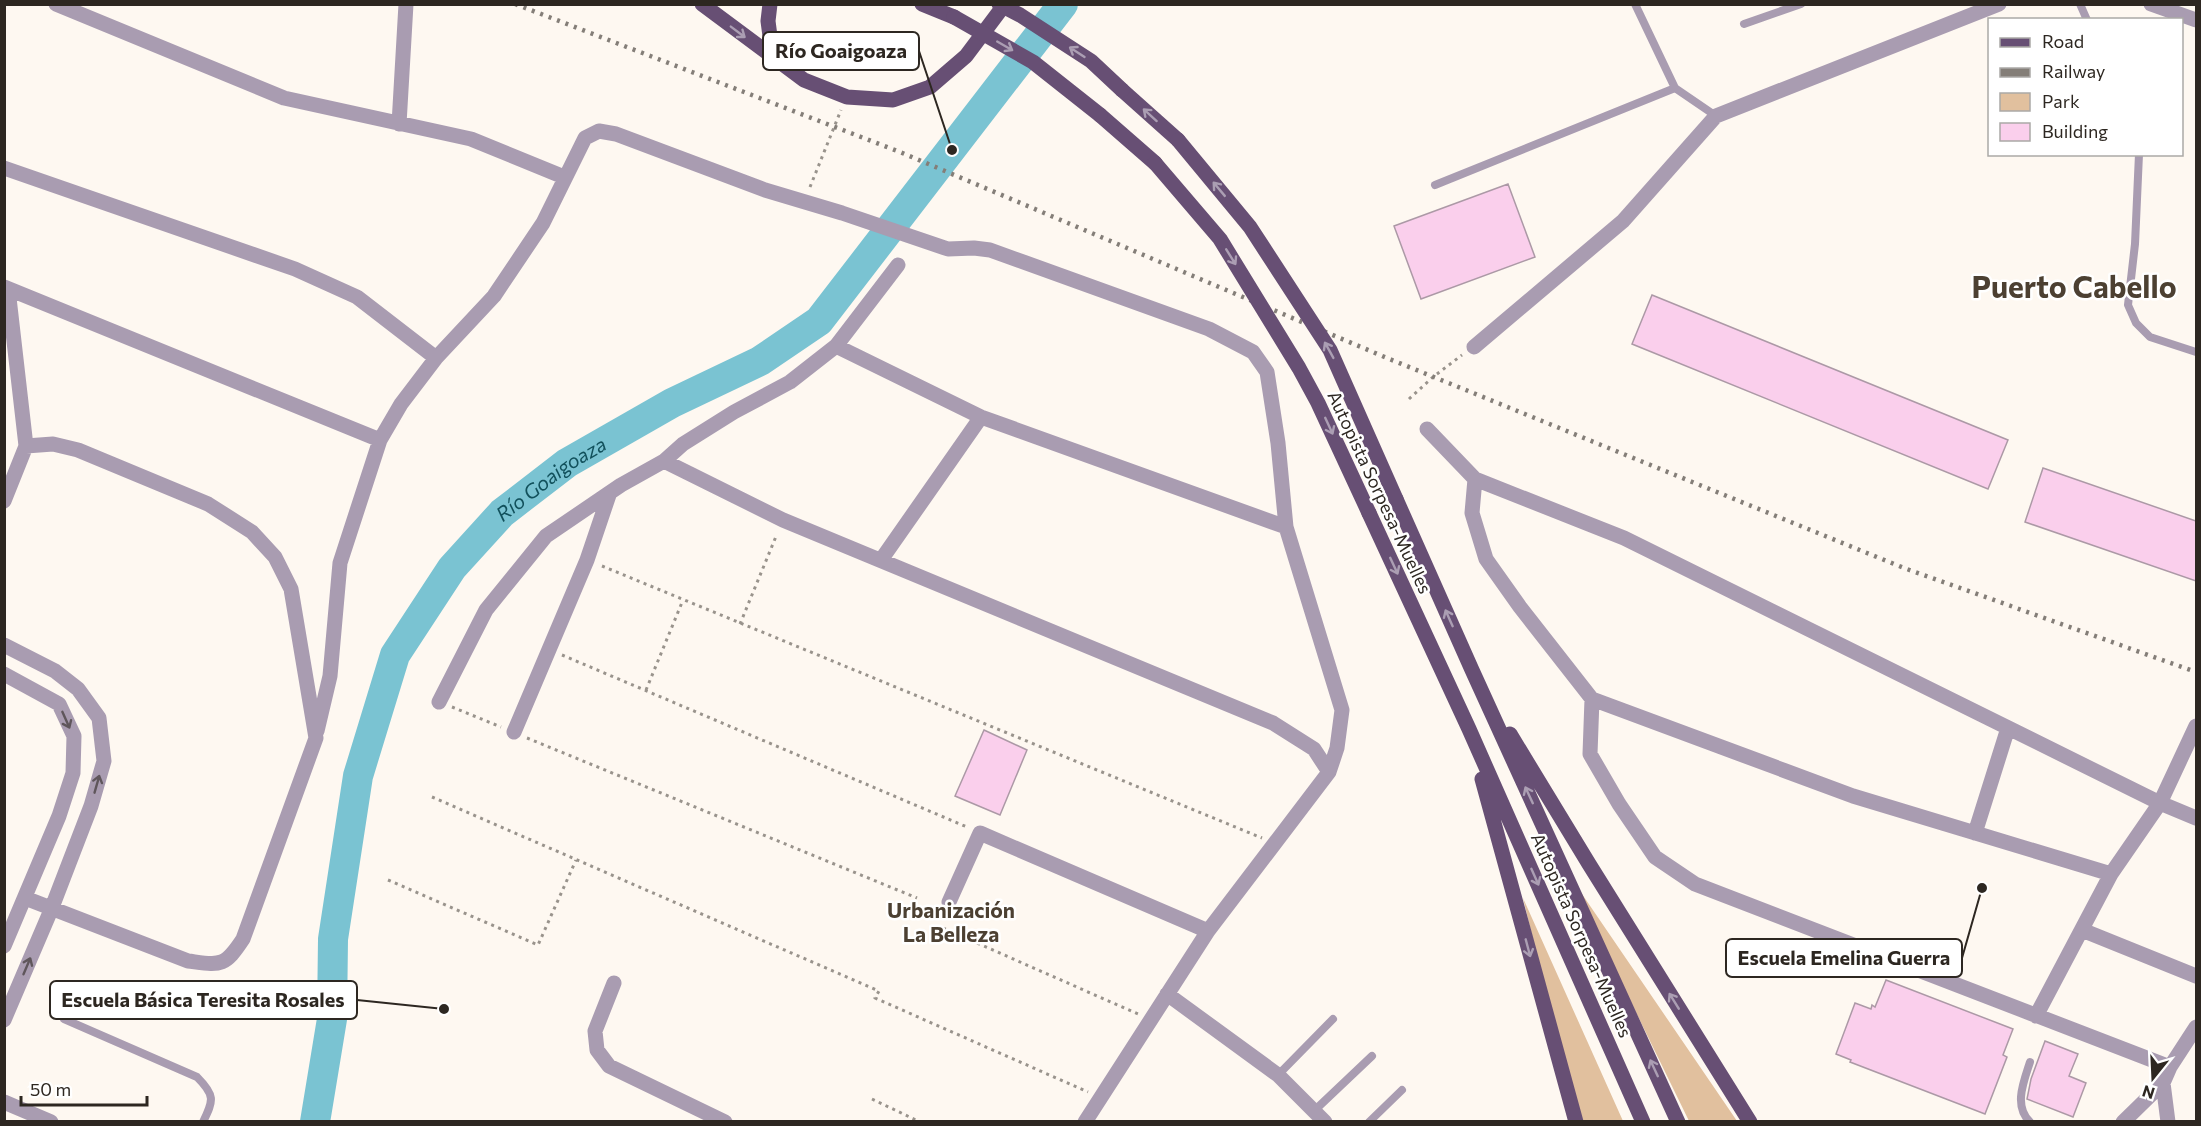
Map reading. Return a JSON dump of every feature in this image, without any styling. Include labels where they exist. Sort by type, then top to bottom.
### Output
[{"type":"main road","points":[[702,4],[804,80],[846,97],[893,100],[930,87],[966,56],[1005,4]]},
{"type":"main road","points":[[770,4],[768,21],[773,59]]},
{"type":"main road","name":"Autopista Sorpesa-Muelles","points":[[922,4],[954,17],[1033,62],[1100,115],[1155,163],[1220,239],[1318,403],[1469,729],[1643,1122]]},
{"type":"main road","name":"Autopista Sorpesa-Muelles","points":[[999,4],[1030,21],[1091,61],[1178,140],[1250,227],[1330,350],[1472,670],[1678,1122]]},
{"type":"main road","points":[[1472,670],[1589,864],[1750,1122]]},
{"type":"main road","points":[[1469,729],[1575,1122]]},
{"type":"street","points":[[56,4],[284,98],[471,139],[564,177]]},
{"type":"street","points":[[399,124],[406,4]]},
{"type":"street","points":[[1474,347],[1623,221],[1716,116],[1999,4]]},
{"type":"street","points":[[2151,4],[2196,20]]},
{"type":"street","points":[[25,898],[51,910],[188,961],[213,964],[230,959],[243,939],[316,738],[330,676],[340,563],[380,440],[401,404],[436,358],[494,296],[543,223],[585,138],[598,131],[616,134],[765,190],[948,249],[990,250],[1209,329],[1254,352],[1267,372],[1278,443],[1286,527],[1342,710],[1337,747],[1329,772],[1208,932],[1084,1122]]},
{"type":"street","points":[[4,168],[295,270],[357,297],[436,358]]},
{"type":"street","points":[[439,702],[486,610],[546,536],[621,485],[664,461],[693,437],[790,382],[836,345],[898,265]]},
{"type":"street","points":[[4,501],[26,446],[6,288],[380,440]]},
{"type":"street","points":[[836,345],[981,417],[1286,527]]},
{"type":"street","points":[[881,560],[981,417]]},
{"type":"street","points":[[1427,429],[1475,479],[1624,538],[2160,803],[2196,818]]},
{"type":"street","points":[[26,446],[53,444],[78,450],[208,504],[252,532],[275,557],[291,589],[316,738]]},
{"type":"street","points":[[664,461],[783,520],[1273,723],[1314,748],[1329,772]]},
{"type":"street","points":[[1475,479],[1472,513],[1486,559],[1520,607],[1592,699],[1853,796],[2111,874]]},
{"type":"street","points":[[513,732],[587,560],[609,495]]},
{"type":"street","points":[[4,645],[55,671],[78,689],[99,718],[104,761],[91,806],[51,910],[4,1020]]},
{"type":"street","points":[[4,674],[59,704],[74,736],[74,773],[59,816],[4,946]]},
{"type":"street","points":[[1592,699],[1590,754],[1619,804],[1655,857],[1695,884],[2170,1066]]},
{"type":"street","points":[[2036,1016],[2111,874],[2160,803],[2196,726]]},
{"type":"street","points":[[1975,833],[2008,728]]},
{"type":"street","points":[[948,902],[980,833],[1208,932]]},
{"type":"street","points":[[2082,930],[2196,975]]},
{"type":"street","points":[[614,983],[595,1031],[597,1050],[609,1066],[715,1120]]},
{"type":"street","points":[[1167,994],[1278,1075],[1320,1116]]},
{"type":"street","points":[[2123,1122],[2163,1083],[2170,1066],[2196,1027]]},
{"type":"street","points":[[2163,1083],[2168,1122]]},
{"type":"street","points":[[4,1102],[51,1122]]},
{"type":"lane","points":[[1635,4],[1675,88],[1716,116]]},
{"type":"lane","points":[[1744,24],[1801,4]]},
{"type":"lane","points":[[2080,4],[2086,18]]},
{"type":"lane","points":[[1435,185],[1675,88]]},
{"type":"lane","points":[[2139,156],[2135,244],[2128,305],[2136,323],[2150,337],[2196,352]]},
{"type":"lane","points":[[64,1019],[197,1077],[212,1095],[210,1108],[203,1122]]},
{"type":"lane","points":[[1278,1075],[1334,1019]]},
{"type":"lane","points":[[1320,1116],[1372,1056]]},
{"type":"lane","points":[[2030,1062],[2021,1090],[2021,1106],[2030,1122]]},
{"type":"lane","points":[[1369,1122],[1402,1090]]},
{"type":"path","points":[[804,201],[846,97]]},
{"type":"path","points":[[1409,399],[1432,376],[1474,347]]},
{"type":"path","points":[[740,624],[783,520]]},
{"type":"path","points":[[587,560],[1275,843]]},
{"type":"path","points":[[646,690],[683,600]]},
{"type":"path","points":[[550,650],[980,833]]},
{"type":"path","points":[[439,702],[916,898]]},
{"type":"path","points":[[432,797],[879,991],[874,998],[1071,1083],[1100,1098]]},
{"type":"path","points":[[388,880],[538,945],[576,860]]},
{"type":"path","points":[[943,928],[1151,1020]]},
{"type":"path","points":[[872,1099],[920,1122]]},
{"type":"green space","points":[[1569,875],[1737,1121],[1689,1121]]},
{"type":"green space","points":[[1523,898],[1623,1121],[1577,1121]]},
{"type":"building","points":[[1508,184],[1535,257],[1421,299],[1394,226]]},
{"type":"building","points":[[1652,295],[2008,440],[1988,489],[1632,344]]},
{"type":"building","points":[[2043,468],[2196,521],[2196,581],[2025,522]]},
{"type":"building","points":[[984,730],[1027,750],[1000,815],[955,796]]},
{"type":"building","points":[[1886,980],[2013,1029],[2003,1055],[2007,1057],[1985,1114],[1850,1062],[1851,1060],[1836,1054],[1855,1003],[1871,1009],[1872,1005],[1875,1007]]},
{"type":"building","points":[[2045,1041],[2078,1054],[2069,1076],[2086,1083],[2073,1117],[2027,1099],[2031,1079]]},
{"type":"waterway","name":"Río Goaigoaza","points":[[315,1122],[332,1019],[333,939],[358,776],[395,655],[452,568],[502,513],[567,463],[672,403],[760,361],[819,321],[1063,4]]},
{"type":"railway","points":[[515,4],[900,152],[1387,358],[1904,568],[2196,672]]},
{"type":"place","name":"Río Goaigoaza","points":[[952,150]]},
{"type":"place","name":"Escuela Emelina Guerra","points":[[1982,888]]},
{"type":"place","name":"Escuela Básica Teresita Rosales","points":[[444,1009]]},
{"type":"district","name":"Puerto Cabello","points":[[2074,285]]},
{"type":"district","name":"Urbanización La Belleza","points":[[951,921]]}]
